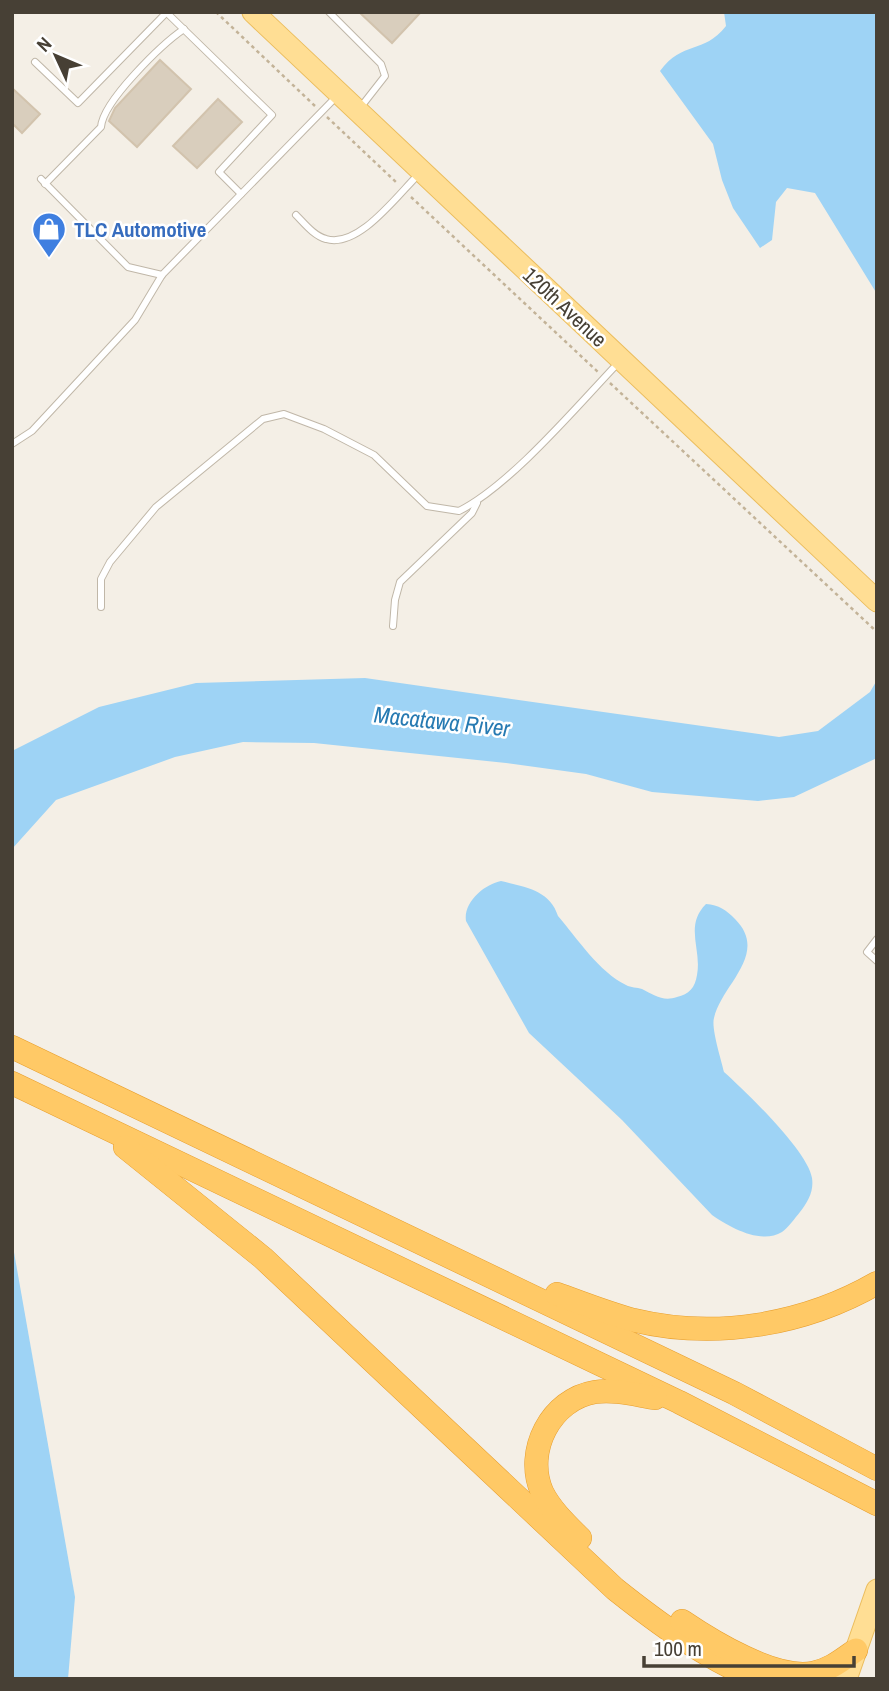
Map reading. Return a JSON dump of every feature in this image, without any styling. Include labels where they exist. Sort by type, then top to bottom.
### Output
[{"type":"highway","points":[[12,1047],[734,1393],[876,1469]]},
{"type":"highway","points":[[12,1083],[679,1402],[871,1501]]},
{"type":"highway","points":[[89,1120],[263,1258],[615,1589],[671,1633],[704,1654],[755,1679]]},
{"type":"highway","points":[[447,1255],[613,1314],[653,1324],[696,1329],[743,1327],[793,1318],[842,1301],[877,1283]]},
{"type":"highway","points":[[679,1402],[596,1392],[571,1401],[549,1422],[537,1449],[538,1480],[551,1506],[580,1539],[626,1581],[689,1626],[734,1651],[766,1665],[800,1674],[824,1670],[856,1650]]},
{"type":"main road","name":"120th Avenue","points":[[253,12],[877,601]]},
{"type":"main road","points":[[846,1679],[877,1590]]},
{"type":"lane","points":[[35,62],[78,103],[167,12],[272,115],[219,172],[241,194]]},
{"type":"lane","points":[[328,12],[381,64],[386,76],[357,110]]},
{"type":"lane","points":[[162,275],[128,267],[43,181],[101,127],[102,117],[115,99],[170,39],[184,29]]},
{"type":"lane","points":[[12,444],[32,431],[135,320],[162,275],[339,94]]},
{"type":"lane","points":[[296,215],[325,239],[342,241],[359,234],[421,172]]},
{"type":"lane","points":[[101,607],[101,579],[110,562],[156,507],[263,419],[284,414],[324,429],[374,456],[427,506],[458,511],[480,498],[621,360]]},
{"type":"lane","points":[[393,626],[395,600],[400,582],[471,513],[480,498]]},
{"type":"lane","points":[[877,939],[867,952],[877,961]]},
{"type":"path","points":[[216,12],[877,632]]},
{"type":"water","points":[[724,12],[877,12],[877,294],[815,193],[787,188],[776,202],[772,240],[760,248],[733,208],[722,180],[713,144],[660,71],[677,55],[718,35],[726,26]]},
{"type":"water","name":"Macatawa River","points":[[365,678],[779,737],[818,731],[870,692],[877,680],[877,758],[794,797],[758,801],[652,792],[586,774],[506,763],[314,743],[243,742],[175,757],[56,800],[12,849],[12,751],[99,707],[196,683]]},
{"type":"water","points":[[501,881],[543,895],[607,972],[628,986],[663,998],[685,994],[695,984],[698,965],[696,921],[706,904],[722,908],[735,919],[744,932],[746,957],[714,1018],[724,1072],[788,1137],[808,1166],[812,1178],[808,1200],[782,1232],[765,1237],[745,1233],[712,1215],[622,1120],[529,1033],[466,921],[468,907],[476,895]]},
{"type":"water","points":[[12,1241],[75,1597],[68,1679],[12,1679]]},
{"type":"building","points":[[359,12],[421,12],[392,43]]},
{"type":"building","points":[[160,60],[191,89],[137,147],[109,121],[115,108]]},
{"type":"building","points":[[12,88],[40,114],[22,133],[12,123]]},
{"type":"building","points":[[218,99],[242,122],[197,168],[173,146]]},
{"type":"place","name":"TLC Automotive","points":[[49,259]]}]
